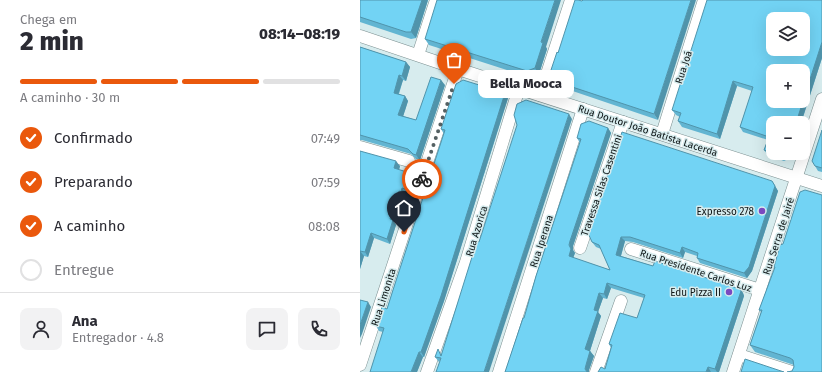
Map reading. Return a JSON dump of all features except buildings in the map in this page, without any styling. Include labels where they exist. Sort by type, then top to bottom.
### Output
[{"type":"street","points":[[418,55],[436,0]]},
{"type":"street","points":[[540,95],[571,0]]},
{"type":"street","name":"Rua Joá","points":[[662,134],[704,0]]},
{"type":"street","name":"Rua Doutor João Batista Lacerda","points":[[360,36],[822,186]]},
{"type":"street","name":"Rua Limonita","points":[[360,365],[458,69]]},
{"type":"street","name":"Rua Azorica","points":[[427,372],[466,262],[519,88]]},
{"type":"street","name":"Rua Serra de Jairé","points":[[733,372],[822,99]]},
{"type":"street","name":"Rua Iperana","points":[[499,372],[583,109]]},
{"type":"street","name":"Travessa Silas Casentini","points":[[580,248],[622,122]]},
{"type":"street","points":[[360,146],[409,162]]},
{"type":"street","name":"Rua Presidente Carlos Luz","points":[[631,249],[760,290]]},
{"type":"street","points":[[596,372],[621,301]]},
{"type":"street","points":[[739,355],[792,372]]},
{"type":"way so far","points":[[422,179],[454,84]]},
{"type":"place","name":"Bella Mooca","points":[[454,84]]},
{"type":"place","name":"Expresso 278","points":[[762,211]]},
{"type":"place","name":"Edu Pizza II","points":[[729,292]]},
{"type":"route","points":[[404,232],[422,179]]}]
